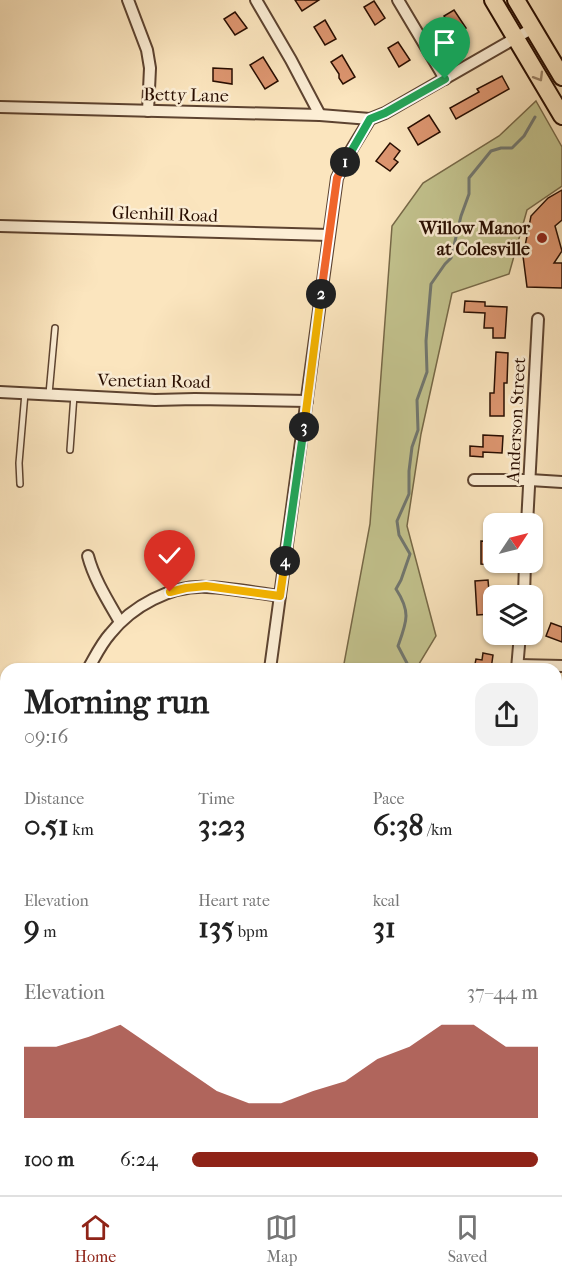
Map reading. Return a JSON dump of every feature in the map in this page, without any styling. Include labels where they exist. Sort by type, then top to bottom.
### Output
[{"type":"main road","points":[[493,0],[562,116]]},
{"type":"main road","points":[[516,0],[562,76]]},
{"type":"street","points":[[128,0],[147,50],[150,68],[148,111]]},
{"type":"street","points":[[256,0],[320,115]]},
{"type":"street","points":[[398,0],[445,79]]},
{"type":"street","points":[[271,663],[337,178],[370,119],[385,113],[533,28]]},
{"type":"street","name":"Betty Lane","points":[[0,107],[320,115],[370,119]]},
{"type":"street","name":"Glenhill Road","points":[[0,226],[329,235]]},
{"type":"street","name":"Anderson Street","points":[[528,513],[538,319]]},
{"type":"street","name":"Venetian Road","points":[[0,392],[155,400],[307,401]]},
{"type":"street","points":[[474,480],[562,482]]},
{"type":"street","points":[[88,556],[90,566],[120,622]]},
{"type":"street","points":[[92,663],[109,634],[120,622],[140,607],[170,592],[206,586],[280,596]]},
{"type":"street","points":[[517,663],[519,645]]},
{"type":"lane","points":[[49,394],[55,328]]},
{"type":"lane","points":[[20,484],[25,393]]},
{"type":"lane","points":[[70,450],[74,395]]},
{"type":"green space","points":[[536,101],[562,147],[562,186],[527,210],[509,274],[452,293],[421,434],[407,526],[436,636],[420,663],[344,663],[370,524],[392,226],[423,183],[499,136]]},
{"type":"building","points":[[295,0],[319,0],[302,11]]},
{"type":"building","points":[[374,1],[385,18],[375,25],[364,7]]},
{"type":"building","points":[[454,10],[466,28],[456,34],[444,16]]},
{"type":"building","points":[[235,12],[247,28],[235,35],[224,19]]},
{"type":"building","points":[[325,20],[336,39],[325,45],[314,27]]},
{"type":"building","points":[[398,42],[410,60],[399,67],[388,48]]},
{"type":"building","points":[[342,55],[355,77],[343,84],[331,62]]},
{"type":"building","points":[[263,57],[278,81],[265,89],[250,65]]},
{"type":"building","points":[[213,68],[232,69],[232,84],[213,81]]},
{"type":"building","points":[[502,76],[509,89],[456,119],[450,108],[479,92],[477,89]]},
{"type":"building","points":[[429,115],[440,132],[418,145],[408,128]]},
{"type":"building","points":[[390,143],[400,151],[394,159],[398,162],[390,171],[376,161]]},
{"type":"building","name":"Willow Manor at Colesville","points":[[562,190],[562,220],[555,226],[562,251],[554,263],[562,263],[562,288],[527,287],[523,256],[531,216],[548,198]]},
{"type":"building","points":[[465,301],[485,302],[485,306],[507,307],[505,338],[493,338],[493,328],[484,328],[485,313],[464,312]]},
{"type":"building","points":[[496,352],[508,353],[507,383],[504,383],[504,416],[490,416],[490,393],[494,393]]},
{"type":"building","points":[[483,435],[503,436],[502,453],[483,452],[483,457],[470,456],[470,446],[483,447]]},
{"type":"building","points":[[481,541],[483,541],[483,564],[481,564]]},
{"type":"building","points":[[488,580],[488,585],[483,585],[483,615],[477,615],[475,581]]},
{"type":"building","points":[[551,623],[562,627],[562,642],[546,636]]},
{"type":"building","points":[[483,653],[493,655],[492,663],[475,663],[476,659],[482,660]]},
{"type":"waterway","points":[[407,663],[398,646],[404,630],[406,611],[396,589],[410,554],[399,535],[397,521],[409,494],[412,447],[418,430],[417,400],[427,372],[426,341],[431,284],[451,258],[469,194],[469,178],[491,151],[512,148],[524,136],[535,117]]},
{"type":"place","name":"Willow Manor at Colesville","points":[[542,238]]},
{"type":"route","points":[[170,592],[206,586],[280,596],[337,178],[370,119],[445,79]]}]
